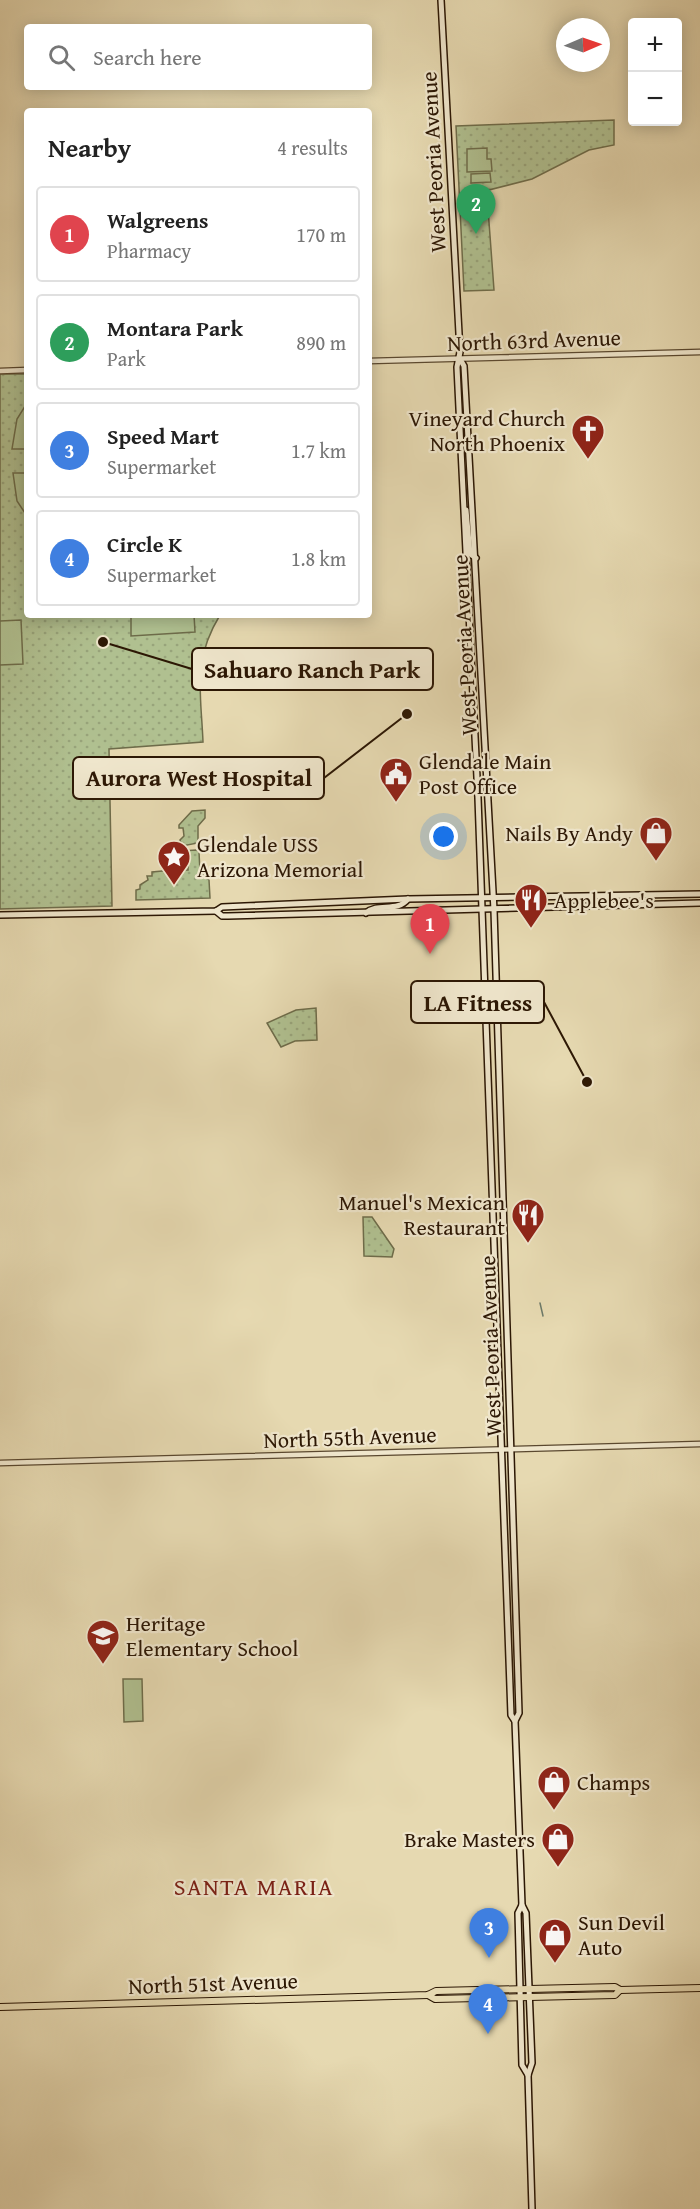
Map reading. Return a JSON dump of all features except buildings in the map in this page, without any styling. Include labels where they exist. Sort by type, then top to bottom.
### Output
[{"type":"main road","name":"West Peoria Avenue","points":[[441,0],[460,359],[464,366],[494,897],[519,1713],[515,1721],[522,1905],[526,1913],[532,2063],[528,2075],[532,2209]]},
{"type":"main road","name":"West Peoria Avenue","points":[[460,359],[456,367],[478,801],[511,1715],[515,1721]]},
{"type":"main road","points":[[463,503],[468,517],[470,554],[476,558]]},
{"type":"main road","points":[[478,801],[488,801]]},
{"type":"main road","points":[[0,915],[216,911],[222,907],[408,899],[700,894]]},
{"type":"main road","points":[[366,913],[375,908],[401,905],[408,899]]},
{"type":"main road","points":[[216,911],[222,916],[482,911],[700,903]]},
{"type":"main road","name":"West Peoria Avenue","points":[[522,1905],[518,1913],[522,2065],[528,2075]]},
{"type":"main road","name":"North 51st Avenue","points":[[0,2007],[428,1995],[436,1991],[615,1987],[620,1990],[700,1988]]},
{"type":"main road","name":"North 51st Avenue","points":[[428,1995],[435,2000],[615,1995],[620,1990]]},
{"type":"street","name":"North 63rd Avenue","points":[[372,361],[700,352]]},
{"type":"street","points":[[0,370],[24,370]]},
{"type":"street","name":"North 55th Avenue","points":[[0,1463],[700,1444]]},
{"type":"green space","points":[[614,120],[614,145],[589,150],[532,179],[489,190],[487,195],[494,290],[464,291],[456,126]]},
{"type":"green space","points":[[487,148],[487,159],[491,159],[492,171],[467,172],[467,149]]},
{"type":"green space","points":[[490,173],[491,182],[471,183],[471,174]]},
{"type":"green space","points":[[0,374],[24,374],[24,618],[218,618],[205,647],[200,677],[203,742],[109,749],[112,906],[0,909]]},
{"type":"green space","points":[[24,408],[24,449],[12,449],[17,419]]},
{"type":"green space","points":[[13,473],[24,473],[24,512],[17,501]]},
{"type":"green space","points":[[131,618],[194,618],[195,632],[131,636]]},
{"type":"green space","points":[[21,620],[23,664],[0,665],[0,621]]},
{"type":"green space","points":[[205,810],[205,818],[198,826],[198,843],[182,846],[180,840],[184,836],[183,828],[179,828],[179,825],[192,811]]},
{"type":"green space","points":[[196,850],[199,852],[200,872],[209,880],[210,898],[136,900],[136,890],[148,880],[147,876],[152,876],[152,872],[173,870],[176,883],[175,875],[179,870],[188,870],[188,855],[181,851]]},
{"type":"green space","points":[[316,1008],[317,1040],[295,1041],[281,1047],[267,1023],[296,1010]]},
{"type":"green space","points":[[363,1217],[372,1217],[394,1249],[392,1257],[364,1256]]},
{"type":"green space","points":[[123,1679],[142,1679],[143,1721],[124,1722]]},
{"type":"waterway","points":[[540,1303],[543,1316]]},
{"type":"place","name":"Montara Park","points":[[476,234]]},
{"type":"place","name":"Vineyard Church North Phoenix","points":[[588,460]]},
{"type":"place","name":"Sahuaro Ranch Park","points":[[103,642]]},
{"type":"place","name":"Aurora West Hospital","points":[[407,714]]},
{"type":"place","name":"Glendale Main Post Office","points":[[396,803]]},
{"type":"place","name":"Nails By Andy","points":[[656,862]]},
{"type":"place","name":"Glendale USS Arizona Memorial","points":[[174,886]]},
{"type":"place","name":"Applebee's","points":[[531,929]]},
{"type":"place","name":"Walgreens","points":[[430,954]]},
{"type":"place","name":"LA Fitness","points":[[587,1082]]},
{"type":"place","name":"Manuel's Mexican Restaurant","points":[[528,1244]]},
{"type":"place","name":"Heritage Elementary School","points":[[103,1665]]},
{"type":"place","name":"Champs","points":[[554,1811]]},
{"type":"place","name":"Brake Masters","points":[[558,1868]]},
{"type":"place","name":"Speed Mart","points":[[489,1958]]},
{"type":"place","name":"Sun Devil Auto","points":[[555,1964]]},
{"type":"place","name":"Circle K","points":[[488,2034]]},
{"type":"district","name":"SANTA MARIA","points":[[254,1886]]}]
